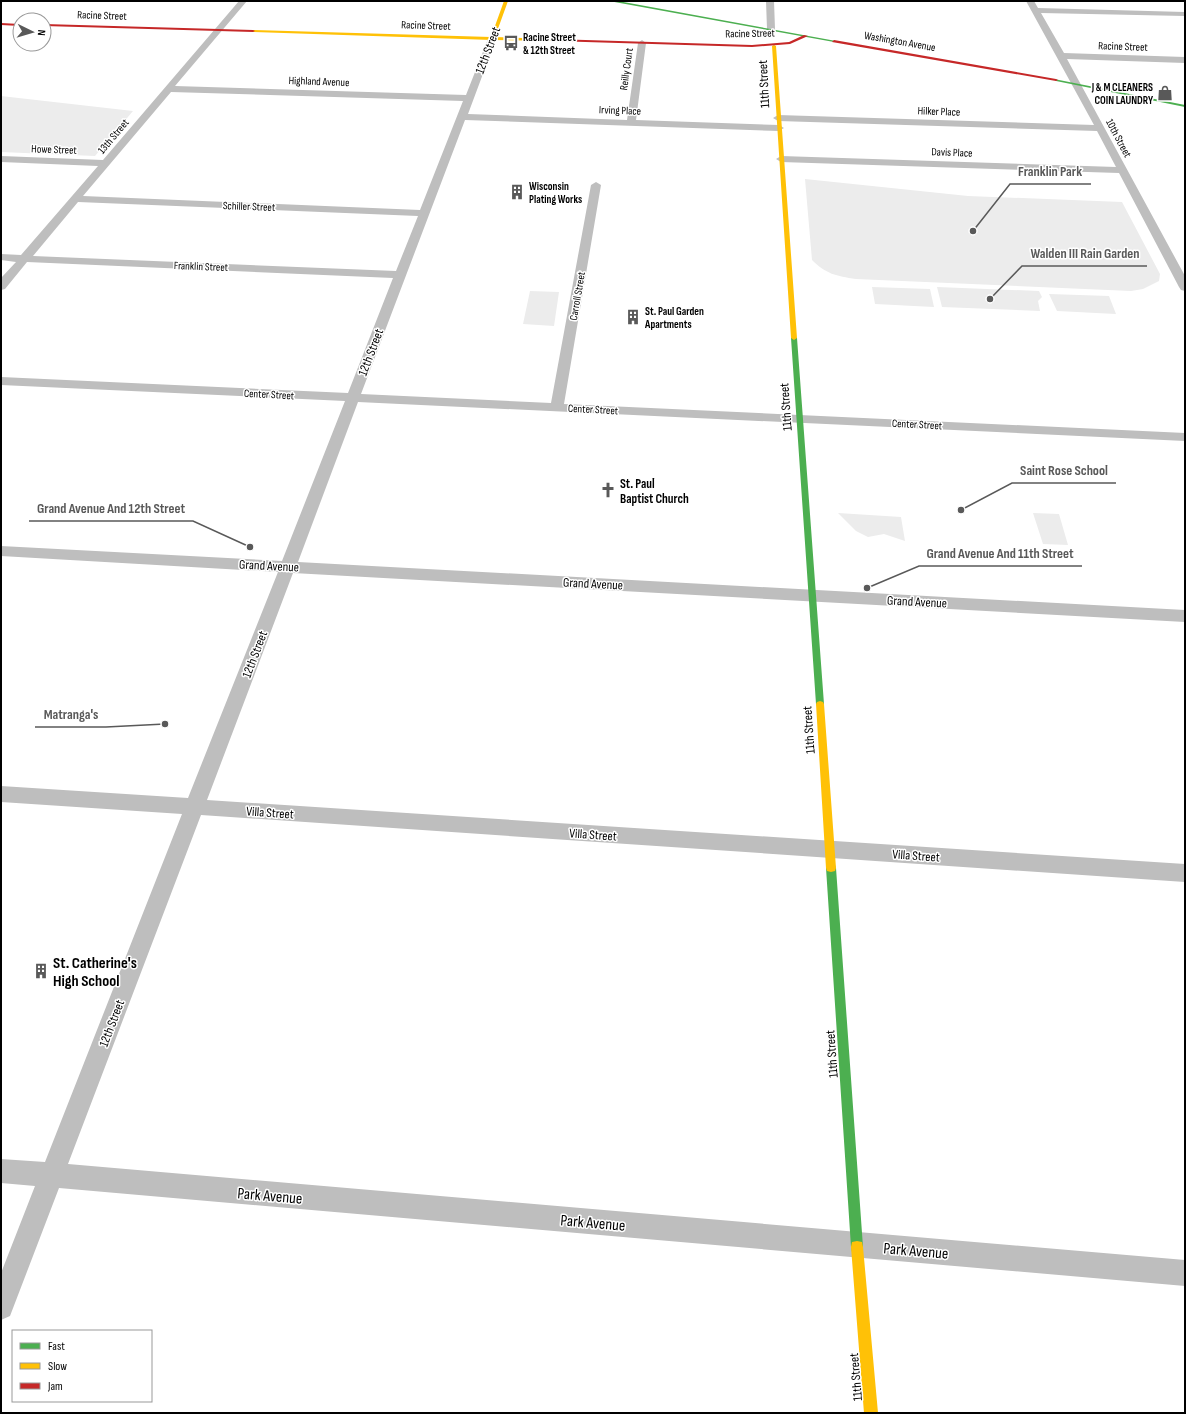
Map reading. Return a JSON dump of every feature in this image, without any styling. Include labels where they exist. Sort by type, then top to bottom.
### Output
[{"type":"main road","name":"12th Street","points":[[492,38],[506,1]]},
{"type":"main road","name":"Washington Avenue","points":[[611,1],[1077,84],[1185,106]]},
{"type":"main road","points":[[1,24],[12,25]]},
{"type":"main road","name":"Racine Street","points":[[52,25],[774,46],[790,43],[806,36]]},
{"type":"main road","name":"11th Street","points":[[774,46],[778,123],[857,1245],[872,1413]]},
{"type":"street","name":"13th Street","points":[[1,286],[243,1]]},
{"type":"street","points":[[770,1],[772,29]]},
{"type":"street","points":[[1026,1],[1032,4],[1182,14]]},
{"type":"street","name":"10th Street","points":[[1032,4],[1077,84],[1185,287]]},
{"type":"street","points":[[1173,5],[1182,14]]},
{"type":"street","name":"12th Street","points":[[1,1307],[492,38]]},
{"type":"street","name":"Reilly Court","points":[[631,122],[642,43]]},
{"type":"street","name":"Racine Street","points":[[1061,56],[1185,60]]},
{"type":"street","name":"Highland Avenue","points":[[168,89],[469,98]]},
{"type":"street","name":"Irving Place","points":[[461,117],[631,122],[778,123]]},
{"type":"street","name":"Hilker Place","points":[[778,123],[1100,128]]},
{"type":"street","name":"Davis Place","points":[[781,158],[1122,170]]},
{"type":"street","name":"Howe Street","points":[[1,159],[106,163]]},
{"type":"street","name":"Carroll Street","points":[[557,407],[596,185]]},
{"type":"street","name":"Schiller Street","points":[[74,200],[424,213]]},
{"type":"street","name":"Franklin Street","points":[[1,257],[400,274]]},
{"type":"street","name":"Center Street","points":[[1,381],[1185,437]]},
{"type":"street","name":"Grand Avenue","points":[[1,551],[1185,616]]},
{"type":"street","name":"Villa Street","points":[[1,794],[1185,873]]},
{"type":"street","name":"Park Avenue","points":[[1,1171],[1185,1273]]},
{"type":"shaded area","points":[[1,96],[133,111],[95,156],[1,152]]},
{"type":"shaded area","points":[[805,179],[968,196],[1122,202],[1160,274],[1159,281],[1143,289],[1131,291],[856,279],[837,275],[817,265],[812,260]]},
{"type":"shaded area","points":[[872,287],[930,289],[934,307],[875,304]]},
{"type":"shaded area","points":[[937,287],[1039,291],[1042,297],[1038,301],[1040,311],[942,307]]},
{"type":"shaded area","points":[[530,291],[559,292],[554,326],[523,324]]},
{"type":"shaded area","points":[[1049,294],[1109,296],[1116,314],[1057,311]]},
{"type":"shaded area","points":[[838,513],[901,517],[905,541],[884,534],[868,537],[856,531]]},
{"type":"shaded area","points":[[1033,513],[1059,514],[1068,545],[1043,544]]},
{"type":"traffic: fast","points":[[611,1],[834,41]]},
{"type":"traffic: fast","points":[[1056,80],[1185,106]]},
{"type":"traffic: fast","points":[[794,338],[820,704]]},
{"type":"traffic: fast","points":[[831,868],[857,1247]]},
{"type":"traffic: slow","points":[[492,39],[506,1]]},
{"type":"traffic: slow","points":[[253,31],[552,40]]},
{"type":"traffic: slow","points":[[774,46],[794,338]]},
{"type":"traffic: slow","points":[[820,704],[831,868]]},
{"type":"traffic: slow","points":[[857,1247],[871,1413]]},
{"type":"traffic: jam","points":[[1,24],[12,25]]},
{"type":"traffic: jam","points":[[52,25],[253,31]]},
{"type":"traffic: jam","points":[[552,40],[752,46],[790,43],[806,36]]},
{"type":"traffic: jam","points":[[834,41],[1056,80]]},
{"type":"place","name":"Racine Street & 12th Street","points":[[511,43]]},
{"type":"place","name":"J & M CLEANERS COIN LAUNDRY","points":[[1165,93]]},
{"type":"place","name":"Wisconsin Plating Works","points":[[517,192]]},
{"type":"place","name":"Franklin Park","points":[[973,231]]},
{"type":"place","name":"Walden III Rain Garden","points":[[990,299]]},
{"type":"place","name":"St. Paul Garden Apartments","points":[[633,317]]},
{"type":"place","name":"St. Paul Baptist Church","points":[[608,490]]},
{"type":"place","name":"Saint Rose School","points":[[961,510]]},
{"type":"place","name":"Grand Avenue And 12th Street","points":[[250,547]]},
{"type":"place","name":"Grand Avenue And 11th Street","points":[[867,588]]},
{"type":"place","name":"Matranga's","points":[[165,724]]},
{"type":"place","name":"St. Catherine's High School","points":[[41,971]]}]
